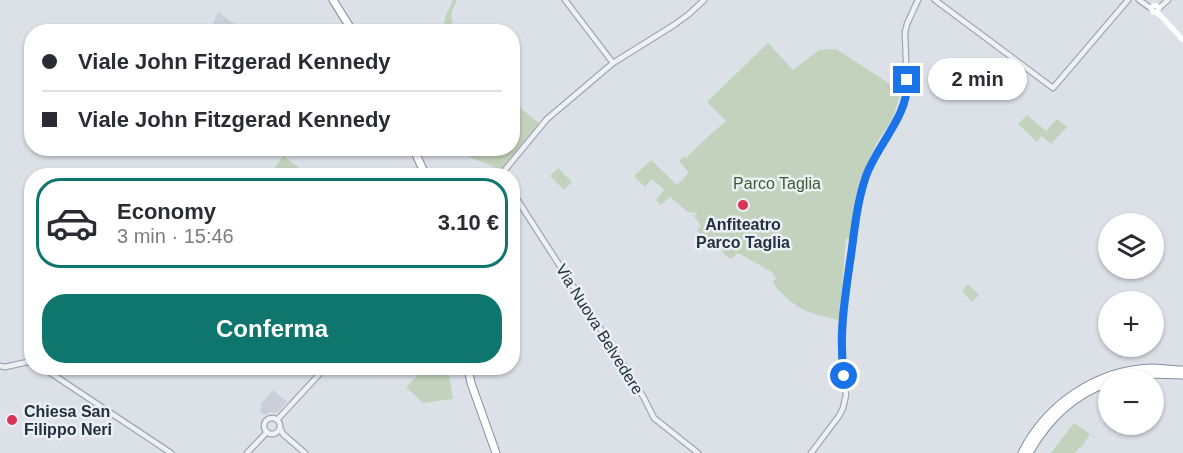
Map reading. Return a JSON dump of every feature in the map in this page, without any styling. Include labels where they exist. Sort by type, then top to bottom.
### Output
[{"type":"highway","points":[[333,0],[349,24]]},
{"type":"highway","points":[[1022,453],[1048,415],[1094,381],[1151,368],[1183,370]]},
{"type":"highway","points":[[1164,374],[1183,375]]},
{"type":"highway","points":[[469,375],[495,453]]},
{"type":"highway","points":[[1029,453],[1048,424],[1064,409],[1098,387]]},
{"type":"main road","points":[[1156,6],[1183,40]]},
{"type":"street","points":[[565,0],[613,63]]},
{"type":"street","points":[[520,151],[543,122],[613,63],[674,25],[704,0]]},
{"type":"street","points":[[811,453],[843,408],[846,395],[841,335],[858,205],[871,164],[904,105],[907,90],[905,32],[918,0]]},
{"type":"street","points":[[935,0],[1053,88],[1128,0]]},
{"type":"street","points":[[1139,0],[1156,6]]},
{"type":"street","points":[[507,168],[516,156]]},
{"type":"street","name":"Via Nuova Belvedere","points":[[520,204],[623,363],[654,418],[698,453]]},
{"type":"street","points":[[0,366],[24,363]]},
{"type":"street","points":[[54,375],[171,453]]},
{"type":"street","points":[[277,420],[319,375]]},
{"type":"street","points":[[267,432],[264,426],[266,420],[271,418],[277,420]]},
{"type":"street","points":[[277,420],[284,435],[305,453]]},
{"type":"street","points":[[267,432],[274,433],[279,428]]},
{"type":"street","points":[[247,453],[267,432]]},
{"type":"shaded area","points":[[218,12],[235,24],[213,24]]},
{"type":"shaded area","points":[[273,390],[287,402],[277,413],[271,412],[264,415],[259,411],[261,404]]},
{"type":"green space","points":[[453,0],[457,0],[453,8],[451,24],[444,24]]},
{"type":"green space","name":"Parco Taglia","points":[[768,43],[793,70],[819,50],[836,49],[901,91],[893,118],[876,144],[860,180],[853,210],[851,240],[846,238],[839,320],[797,306],[775,286],[773,282],[776,278],[772,272],[738,253],[731,259],[726,256],[717,244],[709,241],[697,231],[701,226],[694,216],[697,213],[688,212],[670,197],[661,205],[656,200],[664,190],[652,179],[645,187],[634,176],[651,160],[677,185],[689,173],[679,161],[686,158],[726,121],[707,102]]},
{"type":"green space","points":[[520,108],[539,123],[520,147]]},
{"type":"green space","points":[[1027,115],[1046,131],[1057,119],[1067,127],[1051,144],[1042,136],[1037,142],[1018,124]]},
{"type":"green space","points":[[283,156],[299,168],[274,168]]},
{"type":"green space","points":[[467,156],[513,156],[503,168],[494,167]]},
{"type":"green space","points":[[558,168],[572,182],[564,190],[550,176]]},
{"type":"green space","points":[[968,284],[979,295],[972,302],[962,291]]},
{"type":"green space","points":[[418,375],[449,375],[453,399],[423,403],[406,387]]},
{"type":"green space","points":[[1074,423],[1090,434],[1081,448],[1079,447],[1075,453],[1051,453]]},
{"type":"place","name":"Anfiteatro Parco Taglia","points":[[743,205]]},
{"type":"place","name":"Chiesa San Filippo Neri","points":[[12,420]]},
{"type":"route","points":[[844,376],[841,335],[858,205],[871,164],[904,105],[907,80]]}]
